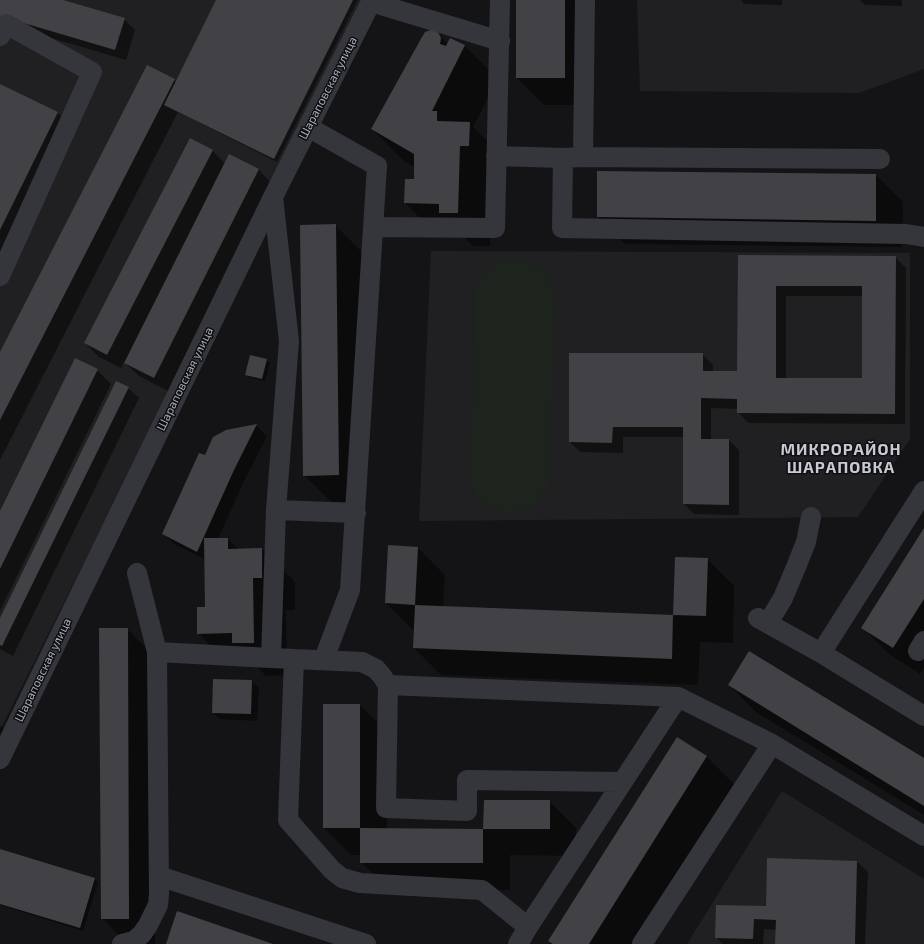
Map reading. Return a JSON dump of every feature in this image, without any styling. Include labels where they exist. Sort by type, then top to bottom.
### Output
[{"type":"street","points":[[374,228],[494,228],[500,0]]},
{"type":"street","points":[[584,157],[585,0]]},
{"type":"street","points":[[372,1],[500,41]]},
{"type":"street","name":"Шараповская улица","points":[[0,759],[273,197],[372,1]]},
{"type":"street","points":[[0,36],[6,24],[92,72],[0,276]]},
{"type":"street","points":[[308,128],[377,166],[350,590],[324,660]]},
{"type":"street","points":[[496,156],[563,158],[880,159]]},
{"type":"street","points":[[563,158],[562,228],[906,234],[924,238]]},
{"type":"street","points":[[271,658],[276,510],[290,342],[273,197]]},
{"type":"street","points":[[821,653],[924,491]]},
{"type":"street","points":[[276,510],[356,513]]},
{"type":"street","points":[[811,518],[806,542],[783,598],[763,620],[821,653],[924,716]]},
{"type":"street","points":[[122,944],[134,941],[142,934],[155,914],[158,905],[158,652],[137,573]]},
{"type":"street","points":[[158,652],[362,662],[376,669],[388,685],[386,808],[467,811],[467,780],[622,782]]},
{"type":"street","points":[[294,659],[288,820],[332,870],[342,878],[360,883],[482,890],[523,936],[678,697]]},
{"type":"street","points":[[388,685],[678,697],[772,744],[924,836]]},
{"type":"street","points":[[642,944],[772,744]]},
{"type":"street","points":[[159,876],[366,944]]},
{"type":"shaded area","points":[[0,0],[362,0],[167,397],[0,730]]},
{"type":"shaded area","points":[[637,0],[924,0],[924,69],[859,93],[640,91]]},
{"type":"shaded area","points":[[431,251],[910,253],[910,439],[858,517],[419,521]]},
{"type":"shaded area","points":[[511,260],[523,261],[535,266],[544,274],[551,284],[554,296],[550,478],[545,491],[537,502],[525,510],[511,513],[497,510],[485,504],[476,494],[470,481],[476,291],[480,279],[488,270],[499,263]]},
{"type":"shaded area","points":[[782,791],[924,879],[924,944],[687,944]]},
{"type":"building","points":[[0,0],[63,0],[125,18],[115,50],[0,16]]},
{"type":"building","points":[[216,0],[353,0],[274,159],[164,105]]},
{"type":"building","points":[[516,0],[565,0],[565,78],[516,78]]},
{"type":"building","points":[[431,30],[438,32],[441,38],[440,44],[446,46],[450,38],[465,45],[432,111],[437,111],[437,121],[470,122],[469,146],[460,146],[458,213],[439,213],[439,204],[404,203],[405,179],[414,179],[414,154],[371,129],[425,32]]},
{"type":"building","points":[[147,65],[175,79],[0,420],[0,352]]},
{"type":"building","points":[[0,84],[58,112],[0,230]]},
{"type":"building","points":[[190,138],[213,150],[107,355],[84,343]]},
{"type":"building","points":[[229,154],[259,169],[154,378],[124,363]]},
{"type":"building","points":[[597,171],[876,174],[876,221],[597,217]]},
{"type":"building","points":[[336,224],[339,475],[303,476],[300,225]]},
{"type":"building","points":[[738,255],[896,256],[895,414],[737,413],[737,399],[701,398],[701,439],[729,439],[729,505],[683,504],[683,427],[613,427],[612,443],[569,442],[569,353],[703,353],[703,371],[737,371]],"holes":[[[776,286],[862,286],[862,378],[776,378]]]},
{"type":"building","points":[[250,355],[267,359],[262,379],[245,375]]},
{"type":"building","points":[[75,358],[98,369],[0,569],[0,511]]},
{"type":"building","points":[[116,381],[129,387],[2,646],[0,645],[0,618]]},
{"type":"building","points":[[257,424],[234,470],[197,552],[162,534],[199,453],[205,455],[213,437],[226,430]]},
{"type":"building","points":[[924,528],[924,599],[893,648],[861,628]]},
{"type":"building","points":[[204,538],[228,538],[228,549],[262,548],[262,578],[253,578],[254,643],[232,643],[232,633],[197,634],[197,607],[205,607]]},
{"type":"building","points":[[388,545],[418,547],[415,605],[385,603]]},
{"type":"building","points":[[675,557],[708,558],[706,616],[673,615]]},
{"type":"building","points":[[415,605],[673,615],[672,659],[413,648]]},
{"type":"building","points":[[99,628],[128,628],[129,919],[101,919]]},
{"type":"building","points":[[749,651],[924,758],[924,806],[728,685]]},
{"type":"building","points":[[213,679],[252,680],[251,714],[212,713]]},
{"type":"building","points":[[323,704],[360,704],[360,828],[323,828]]},
{"type":"building","points":[[677,737],[707,756],[589,944],[553,944],[548,941]]},
{"type":"building","points":[[484,800],[550,800],[550,829],[483,829]]},
{"type":"building","points":[[360,828],[483,829],[483,863],[360,863]]},
{"type":"building","points":[[0,849],[95,878],[80,928],[0,904]]},
{"type":"building","points":[[767,858],[857,861],[855,944],[775,944],[776,920],[754,919],[753,939],[715,938],[716,905],[766,906]]},
{"type":"building","points":[[177,911],[273,944],[166,944]]},
{"type":"district","name":"МИКРОРАЙОН ШАРАПОВКА","points":[[841,459]]}]
